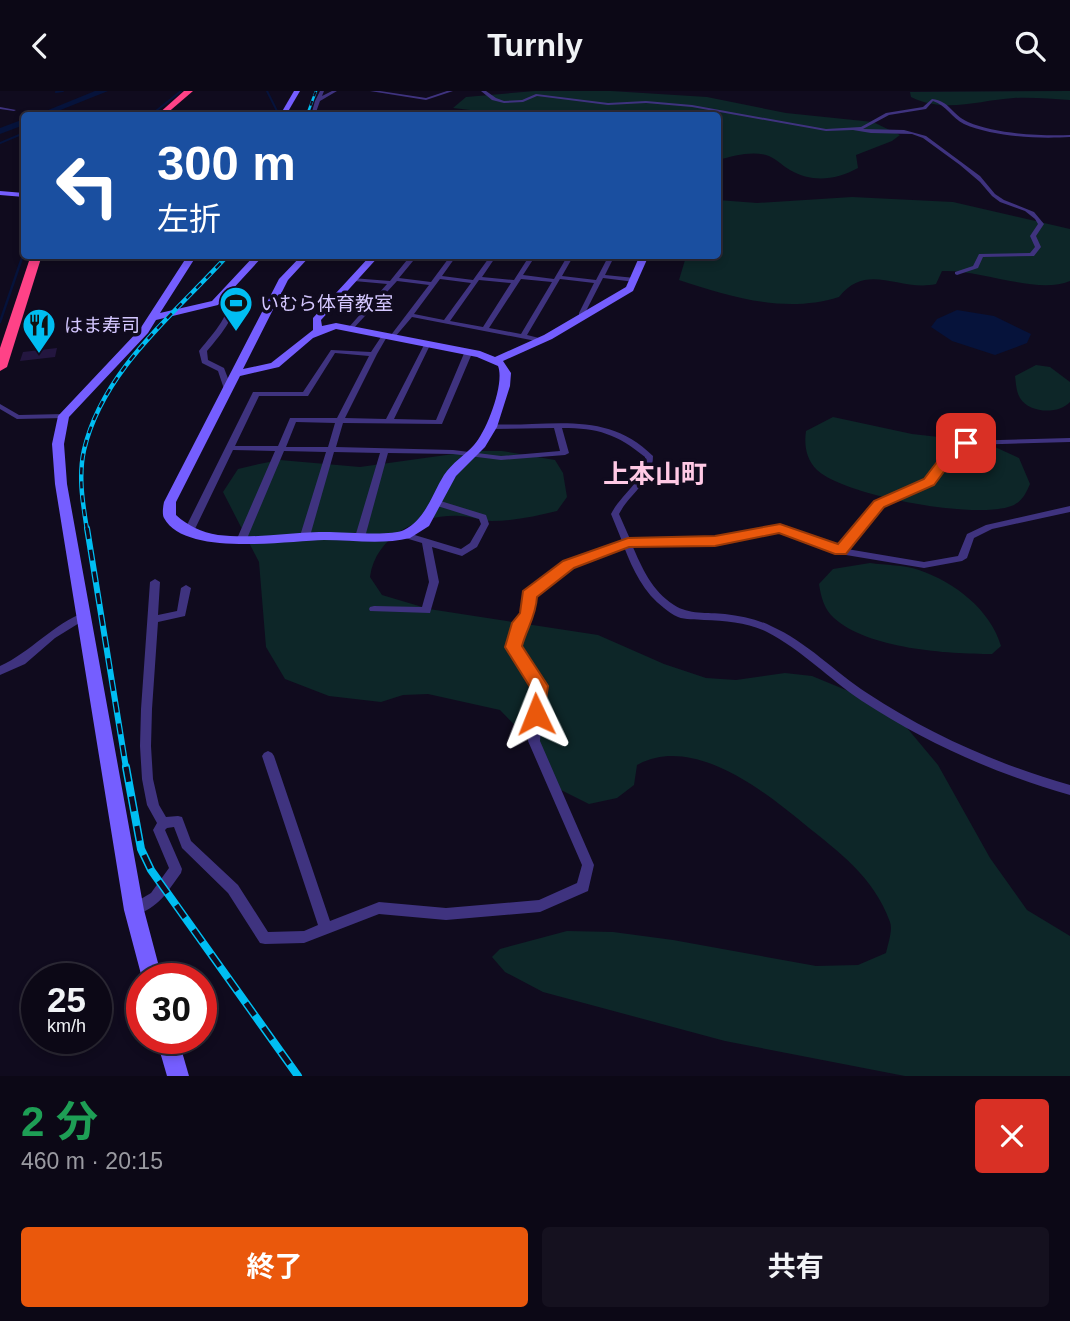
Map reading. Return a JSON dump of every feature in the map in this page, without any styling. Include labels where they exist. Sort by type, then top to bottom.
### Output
[{"type":"highway","points":[[164,112],[189,91]]},
{"type":"highway","points":[[0,366],[36,259]]},
{"type":"street","points":[[285,112],[298,91]]},
{"type":"street","points":[[314,112],[322,91]]},
{"type":"street","points":[[316,101],[335,91]]},
{"type":"street","points":[[372,91],[426,99],[451,91]]},
{"type":"street","points":[[483,91],[498,101],[523,101],[536,95],[616,104],[646,102],[702,107],[826,130],[911,132],[926,137],[984,182],[996,198],[1027,208],[1038,216],[1041,224],[1033,236],[1038,247],[1032,255],[981,255],[976,267],[957,273]]},
{"type":"street","points":[[855,129],[888,114],[924,109],[932,100],[942,101],[957,118],[980,125],[1030,135],[1070,137]]},
{"type":"street","points":[[0,108],[14,110]]},
{"type":"street","points":[[0,194],[21,195]]},
{"type":"street","points":[[148,963],[134,910],[61,484],[58,444],[65,416],[153,318],[190,259]]},
{"type":"street","points":[[153,318],[215,303],[233,288],[257,259]]},
{"type":"street","points":[[303,259],[284,279],[170,502],[169,516],[177,526],[189,531],[241,541],[305,536],[405,535],[462,553],[474,545],[485,524],[483,517],[435,502]]},
{"type":"street","points":[[318,330],[316,320],[372,259]]},
{"type":"street","points":[[351,328],[412,259]]},
{"type":"street","points":[[305,536],[340,421],[373,354],[410,315],[451,259]]},
{"type":"street","points":[[446,322],[491,259]]},
{"type":"street","points":[[485,329],[530,259]]},
{"type":"street","points":[[523,336],[569,259]]},
{"type":"street","points":[[582,318],[582,313],[610,259]]},
{"type":"street","points":[[496,361],[582,318],[630,289],[643,259]]},
{"type":"street","points":[[355,279],[635,280]]},
{"type":"street","points":[[228,389],[221,370],[205,361],[203,351],[232,310],[235,298],[233,288]]},
{"type":"street","points":[[410,315],[541,340]]},
{"type":"street","points":[[236,373],[269,367],[318,330],[351,328],[468,351],[502,363],[506,373],[505,386],[491,427],[481,445],[451,474],[425,523],[405,535]]},
{"type":"street","points":[[389,421],[428,343]]},
{"type":"street","points":[[189,531],[256,394],[305,394],[333,351],[373,354]]},
{"type":"street","points":[[241,541],[293,420],[439,422],[468,351]]},
{"type":"street","points":[[0,406],[17,417],[65,416]]},
{"type":"street","points":[[230,448],[453,452],[470,456],[520,458],[565,453],[557,425]]},
{"type":"street","points":[[491,427],[520,429],[557,425],[593,426],[620,434],[649,456],[648,471],[618,506],[615,514],[643,584],[673,610],[682,615],[752,622],[776,633],[866,698],[904,720],[976,755],[1043,783],[1070,790]]},
{"type":"street","points":[[841,551],[879,504],[929,482],[952,451],[966,443],[1070,440]]},
{"type":"street","points":[[359,537],[385,451]]},
{"type":"street","points":[[163,823],[178,821],[186,844],[233,889],[265,938],[304,937],[379,908],[446,914],[540,907],[583,887],[588,865],[534,741],[539,686],[513,647],[521,623],[528,614],[528,595],[540,583],[568,564],[628,543],[715,541],[780,529],[841,551],[924,565],[942,564],[962,558],[970,536],[989,527],[1070,509]]},
{"type":"street","points":[[374,609],[426,611],[434,582],[426,541]]},
{"type":"street","points":[[155,582],[146,697],[149,791],[158,818],[163,823]]},
{"type":"street","points":[[154,619],[181,614],[186,588]]},
{"type":"street","points":[[0,671],[21,661],[51,635],[85,615]]},
{"type":"street","points":[[268,756],[326,927]]},
{"type":"street","points":[[134,910],[156,897],[176,869],[159,830],[163,823]]},
{"type":"street","points":[[172,1054],[178,1076]]},
{"type":"green space","points":[[535,91],[611,91],[707,97],[786,113],[873,122],[900,135],[892,141],[856,155],[858,168],[833,177],[815,178],[798,174],[766,155],[748,154],[721,159],[721,112],[487,112],[453,108],[466,97]]},
{"type":"green space","points":[[1070,91],[1070,100],[1014,98],[962,105],[924,102],[911,97],[910,92]]},
{"type":"green space","points":[[852,197],[953,202],[1070,229],[1070,281],[1041,285],[958,271],[942,271],[936,284],[909,284],[872,279],[850,286],[839,297],[819,302],[778,304],[738,297],[679,280],[685,260],[682,259],[721,259],[721,200],[757,203]]},
{"type":"green space","points":[[1036,365],[1050,367],[1070,382],[1070,402],[1058,409],[1044,411],[1024,403],[1018,393],[1015,376]]},
{"type":"green space","points":[[833,417],[912,434],[984,442],[1019,458],[1030,484],[1022,499],[1014,505],[973,510],[913,503],[855,489],[832,480],[817,470],[807,452],[806,431]]},
{"type":"green space","points":[[475,451],[502,451],[555,460],[563,473],[567,497],[557,511],[533,516],[492,521],[445,516],[416,523],[402,530],[381,549],[374,562],[370,577],[382,595],[429,609],[598,635],[664,664],[706,678],[736,680],[785,673],[812,676],[875,702],[902,722],[938,765],[990,858],[1027,910],[1070,936],[1070,1076],[905,1076],[725,1041],[543,992],[505,972],[492,957],[500,949],[567,931],[613,932],[673,940],[816,966],[858,965],[886,953],[891,925],[875,892],[842,855],[768,796],[726,770],[681,756],[658,757],[637,765],[634,785],[617,798],[589,804],[557,788],[541,752],[500,710],[428,694],[403,695],[381,702],[329,696],[285,679],[266,647],[259,562],[223,492],[238,469],[280,460],[360,467]]},
{"type":"green space","points":[[870,563],[919,570],[945,582],[979,609],[996,633],[1001,646],[992,654],[932,651],[887,643],[849,628],[828,611],[819,584],[833,569]]},
{"type":"water","points":[[957,310],[994,316],[1031,334],[1027,343],[995,355],[952,341],[931,327],[937,319]]},
{"type":"building","name":"はま寿司","points":[[57,348],[55,357],[20,361],[23,352]]},
{"type":"waterway","points":[[56,92],[63,91]]},
{"type":"waterway","points":[[49,112],[103,91]]},
{"type":"waterway","points":[[155,112],[181,91]]},
{"type":"waterway","points":[[267,91],[278,112]]},
{"type":"waterway","points":[[0,131],[21,123]]},
{"type":"waterway","points":[[0,143],[21,134]]},
{"type":"waterway","points":[[0,322],[22,259]]},
{"type":"railway","points":[[308,112],[316,91]]},
{"type":"railway","points":[[87,530],[81,470],[93,421],[107,394],[143,344],[224,259]]},
{"type":"railway","points":[[87,528],[126,768]]},
{"type":"railway","points":[[126,767],[141,849],[151,870],[298,1076]]},
{"type":"place","name":"いむら体育教室","points":[[236,333]]},
{"type":"place","name":"はま寿司","points":[[39,355]]},
{"type":"district","name":"上本山町","points":[[655,474]]},
{"type":"route","points":[[536,714],[539,686],[513,647],[521,623],[528,614],[528,595],[540,583],[568,564],[628,543],[715,541],[780,529],[841,551],[879,504],[929,482],[941,470],[952,451],[966,443]]}]
